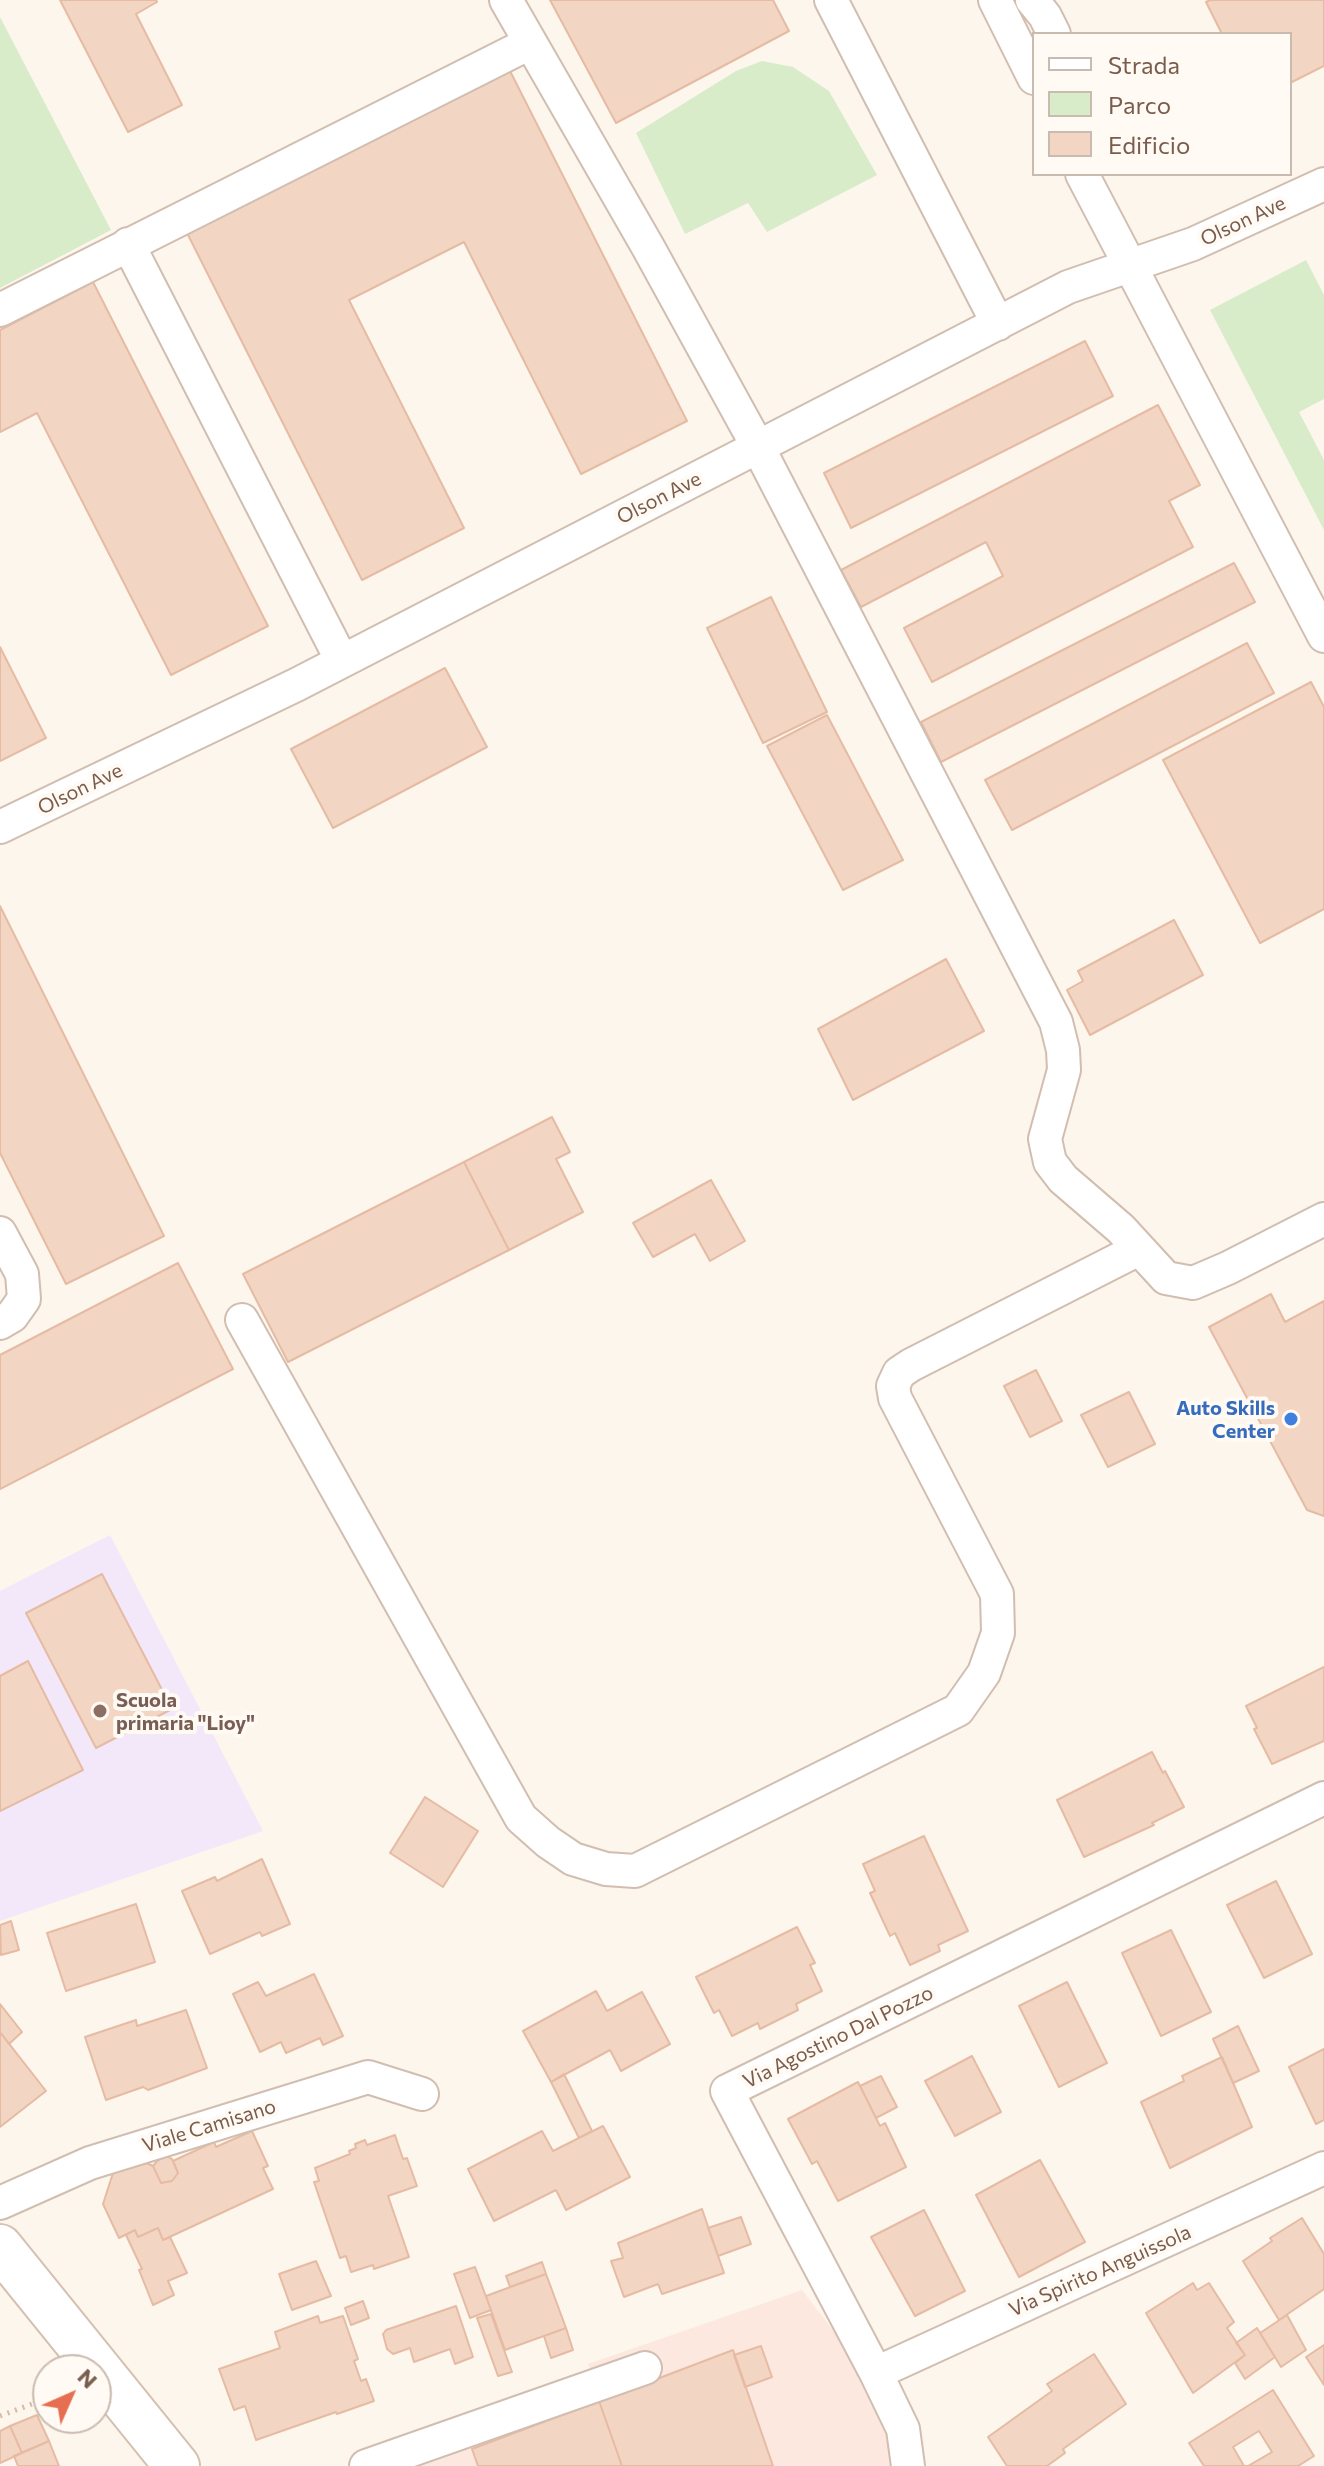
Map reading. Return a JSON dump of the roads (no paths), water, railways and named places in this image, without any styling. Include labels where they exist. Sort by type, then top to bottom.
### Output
[{"type":"main road","points":[[0,2247],[177,2466]]},
{"type":"street","points":[[506,0],[758,447],[1056,1022],[1064,1070],[1045,1139],[1050,1162],[1063,1179],[1121,1229],[1166,1278],[1193,1283],[1324,1219]]},
{"type":"street","points":[[831,0],[998,324]]},
{"type":"street","points":[[995,0],[1032,74]]},
{"type":"street","points":[[1032,0],[1053,32]]},
{"type":"street","points":[[0,310],[530,43]]},
{"type":"street","points":[[1091,180],[1129,266],[1324,636]]},
{"type":"street","name":"Olson Ave","points":[[0,827],[342,661],[1068,287],[1193,244],[1324,184]]},
{"type":"street","points":[[128,244],[342,661]]},
{"type":"street","points":[[0,1233],[22,1274],[24,1299],[12,1316],[0,1323]]},
{"type":"street","points":[[242,1320],[521,1818],[573,1859],[606,1869],[635,1871],[958,1710],[984,1673],[998,1633],[997,1594],[895,1398],[893,1386],[899,1373],[911,1365],[1139,1249]]},
{"type":"street","name":"Via Agostino Dal Pozzo","points":[[908,2466],[903,2429],[876,2373],[727,2091],[1324,1798]]},
{"type":"street","name":"Viale Camisano","points":[[0,2203],[90,2163],[368,2077],[422,2094]]},
{"type":"street","name":"Via Spirito Anguissola","points":[[876,2373],[1319,2182]]},
{"type":"street","points":[[366,2466],[645,2368]]},
{"type":"place","name":"Auto Skills Center","points":[[1291,1419]]},
{"type":"place","name":"Scuola primaria \"Lioy\"","points":[[100,1711]]}]
